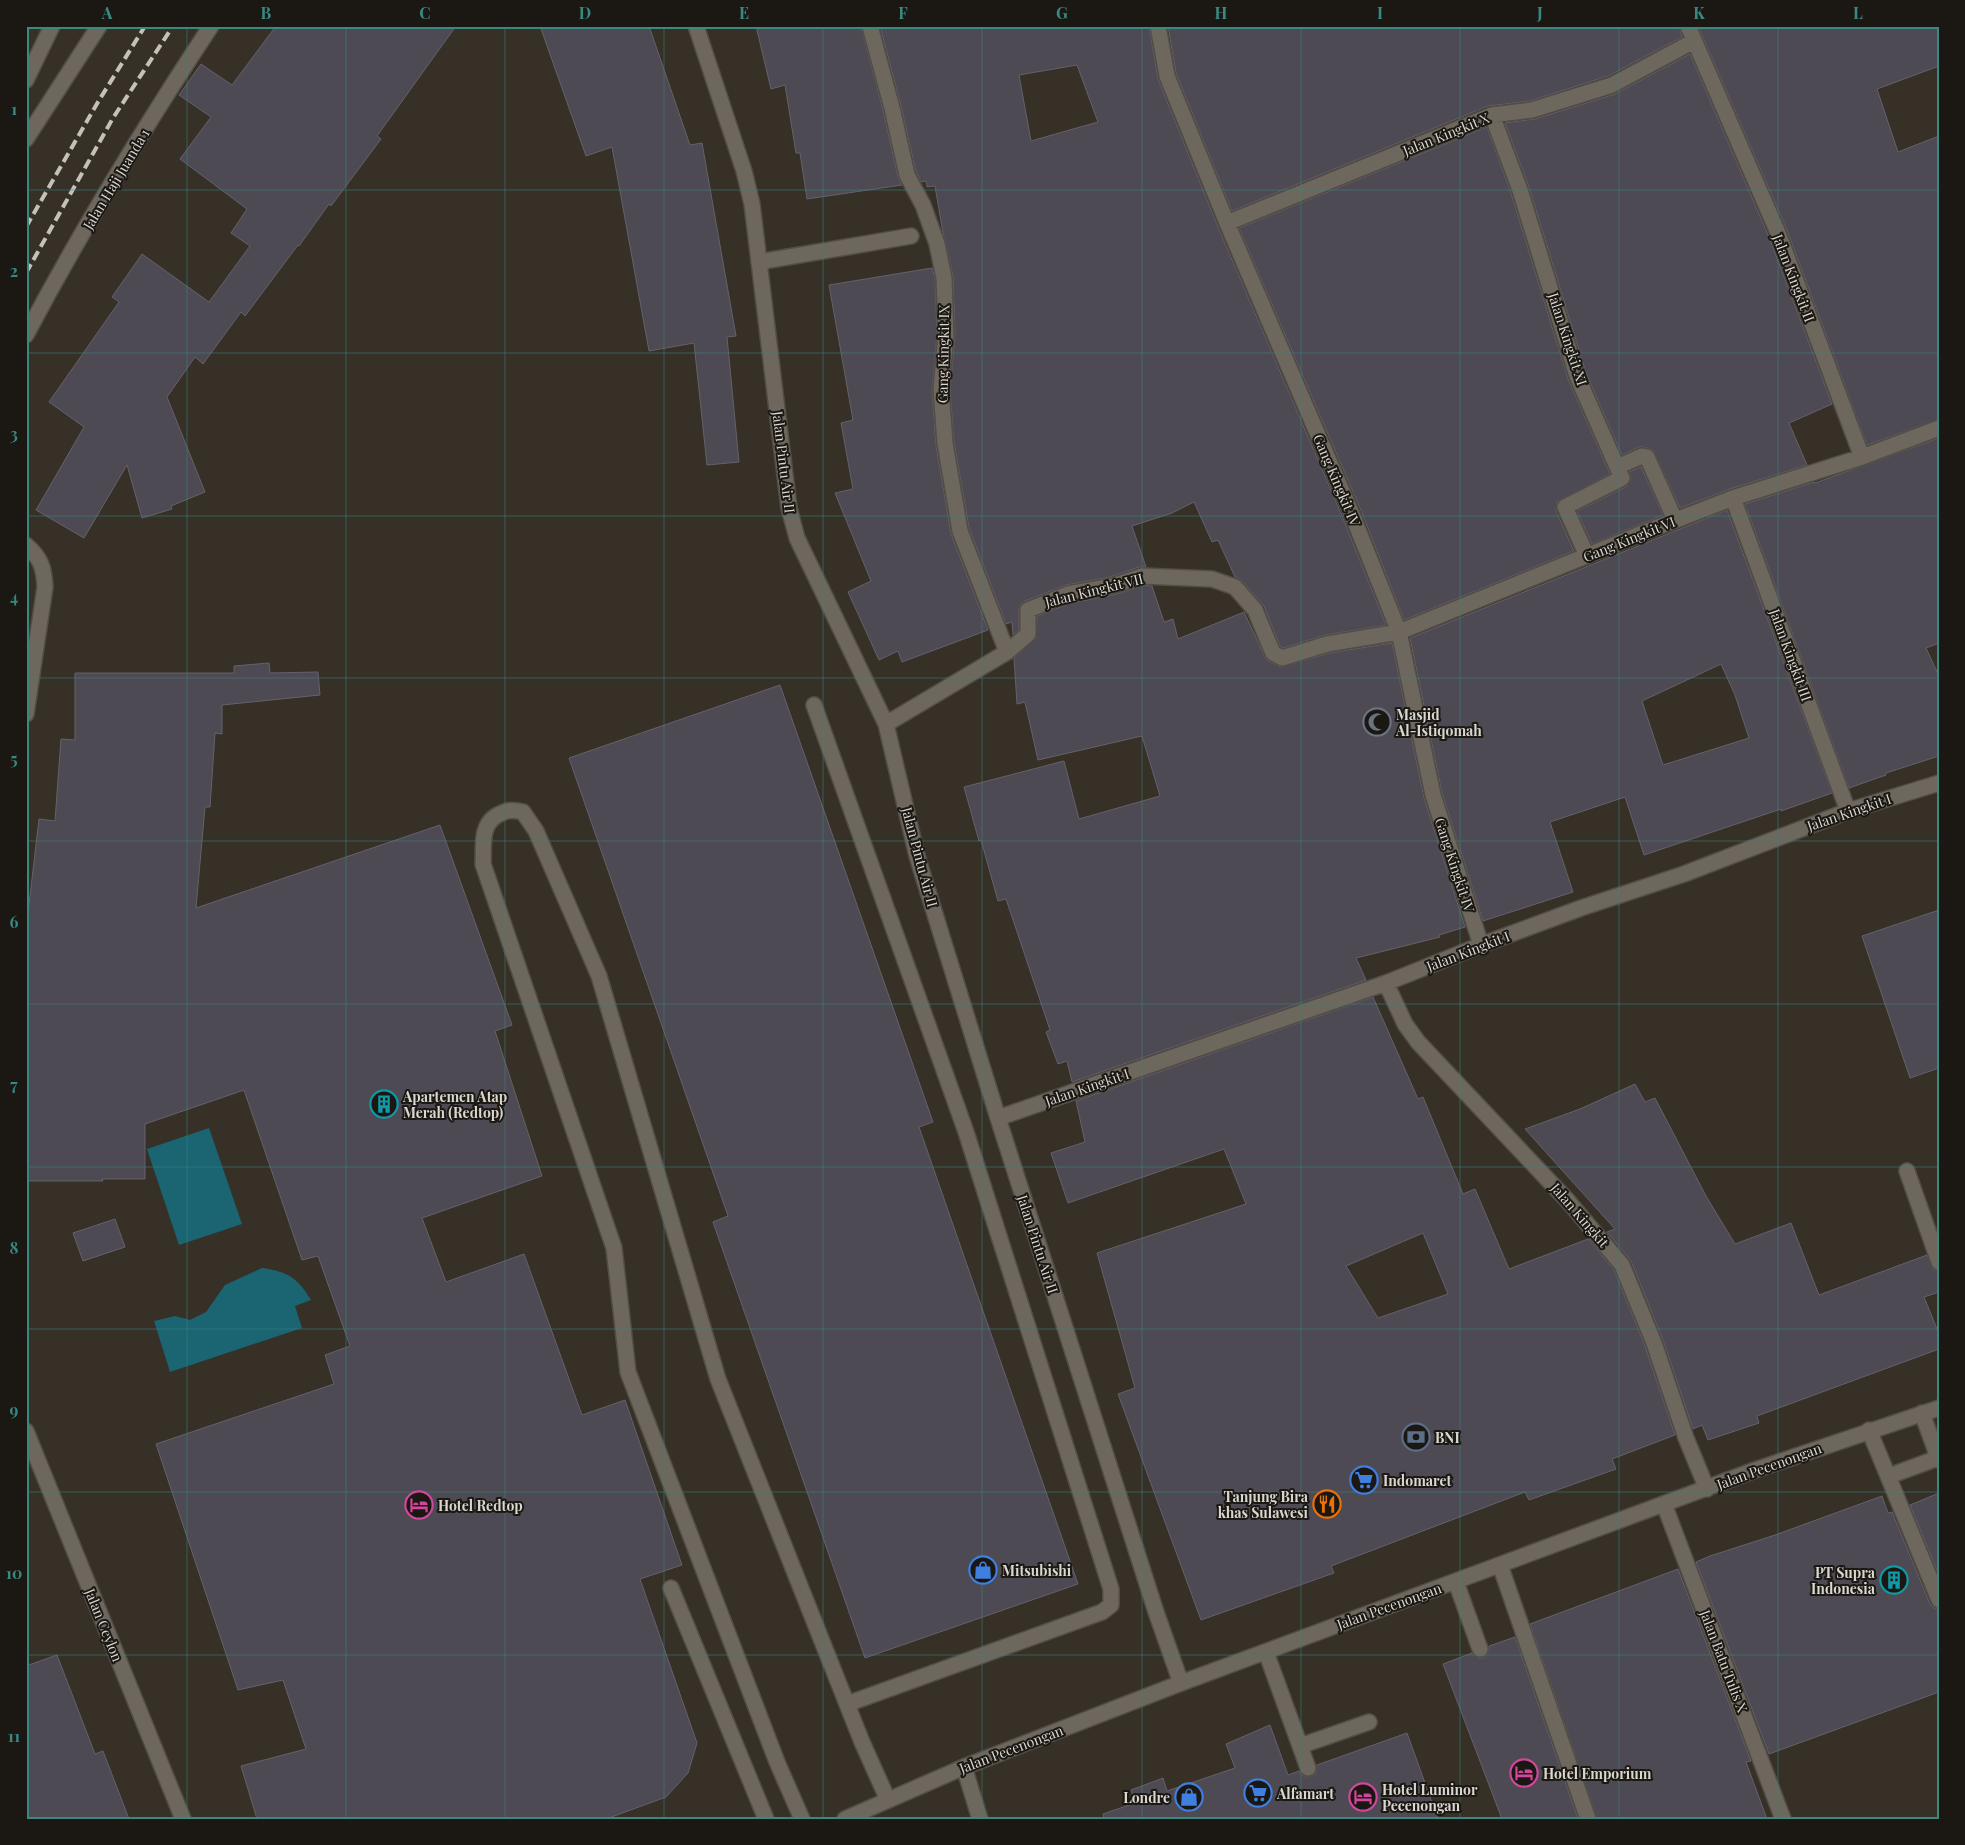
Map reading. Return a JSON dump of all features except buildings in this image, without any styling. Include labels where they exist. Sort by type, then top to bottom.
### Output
[{"type":"street","points":[[26,80],[52,26]]},
{"type":"street","points":[[26,139],[98,26]]},
{"type":"street","name":"Jalan Haji Juanda 1","points":[[26,335],[104,197],[211,26]]},
{"type":"street","name":"Jalan Pintu Air II","points":[[696,26],[744,171],[752,204],[789,508],[795,531],[886,724],[918,856],[998,1118],[1156,1612],[1181,1683]]},
{"type":"street","name":"Gang Kingkit IX","points":[[870,26],[892,108],[907,176],[923,206],[937,244],[944,278],[946,334],[941,390],[945,443],[960,531],[1007,652]]},
{"type":"street","name":"Gang Kingkit IV","points":[[1158,26],[1167,76],[1227,223],[1351,512],[1399,632],[1433,795],[1481,945]]},
{"type":"street","name":"Jalan Kingkit II","points":[[1688,26],[1778,233],[1862,457]]},
{"type":"street","name":"Jalan Kingkit X","points":[[1227,223],[1492,115],[1532,110],[1612,85],[1694,41]]},
{"type":"street","name":"Jalan Kingkit XI","points":[[1492,115],[1520,190],[1577,376],[1617,467]]},
{"type":"street","points":[[759,262],[911,236]]},
{"type":"street","points":[[1862,457],[1939,428]]},
{"type":"street","points":[[1587,556],[1564,509],[1622,478],[1617,467],[1642,456],[1647,457],[1675,520]]},
{"type":"street","name":"Gang Kingkit VI","points":[[1399,632],[1733,498],[1862,457]]},
{"type":"street","name":"Jalan Kingkit III","points":[[1733,498],[1848,811]]},
{"type":"street","points":[[26,545],[35,553],[44,570],[45,587],[26,714]]},
{"type":"street","name":"Jalan Kingkit VII","points":[[886,724],[1007,652],[1028,634],[1028,610],[1036,605],[1068,594],[1112,586],[1142,576],[1212,579],[1235,587],[1255,610],[1273,653],[1282,658],[1327,644],[1399,632]]},
{"type":"street","points":[[814,706],[966,1132],[1111,1589],[1111,1605],[1102,1612],[847,1704]]},
{"type":"street","name":"Jalan Kingkit I","points":[[998,1118],[1386,983],[1481,945],[1581,908],[1684,874],[1848,811],[1939,783]]},
{"type":"street","points":[[802,1819],[777,1762],[628,1372],[614,1248],[483,864],[485,830],[488,821],[506,810],[523,812],[536,831],[599,976],[718,1380],[847,1704],[888,1800]]},
{"type":"street","name":"Jalan Kingkit","points":[[1386,983],[1405,1024],[1418,1042],[1568,1201],[1622,1265],[1654,1343],[1686,1438],[1706,1489]]},
{"type":"street","points":[[1906,1171],[1939,1262]]},
{"type":"street","name":"Jalan Pecenongan","points":[[845,1819],[964,1766],[1181,1683],[1755,1470],[1939,1408]]},
{"type":"street","points":[[1889,1476],[1938,1459],[1922,1413]]},
{"type":"street","points":[[1870,1430],[1939,1600]]},
{"type":"street","name":"Jalan Ceylon","points":[[26,1431],[183,1819]]},
{"type":"street","name":"Jalan Batu Tulis X","points":[[1664,1504],[1783,1819]]},
{"type":"street","points":[[1500,1565],[1588,1819]]},
{"type":"street","points":[[1456,1582],[1480,1650]]},
{"type":"street","points":[[671,1588],[766,1819]]},
{"type":"street","points":[[1266,1652],[1308,1768]]},
{"type":"street","points":[[1300,1746],[1369,1722]]},
{"type":"street","points":[[964,1766],[980,1819]]},
{"type":"water","points":[[209,1128],[242,1224],[179,1245],[147,1149]]},
{"type":"water","points":[[262,1268],[279,1271],[291,1277],[306,1292],[311,1300],[295,1306],[302,1328],[170,1372],[154,1321],[175,1316],[190,1320],[206,1312],[225,1285]]},
{"type":"railway","points":[[26,227],[98,102],[145,26]]},
{"type":"railway","points":[[26,273],[113,118],[173,26]]},
{"type":"place","name":"Masjid Al-Istiqomah","points":[[1377,722]]},
{"type":"place","name":"Apartemen Atap Merah (Redtop)","points":[[384,1104]]},
{"type":"place","name":"BNI","points":[[1416,1437]]},
{"type":"place","name":"Indomaret","points":[[1364,1480]]},
{"type":"place","name":"Tanjung Bira khas Sulawesi","points":[[1327,1504]]},
{"type":"place","name":"Hotel Redtop","points":[[419,1505]]},
{"type":"place","name":"Mitsubishi","points":[[983,1570]]},
{"type":"place","name":"PT Supra Indonesia","points":[[1894,1580]]},
{"type":"place","name":"Hotel Emporium","points":[[1524,1773]]},
{"type":"place","name":"Alfamart","points":[[1258,1793]]},
{"type":"place","name":"Londre","points":[[1189,1797]]},
{"type":"place","name":"Hotel Luminor Pecenongan","points":[[1363,1797]]}]
